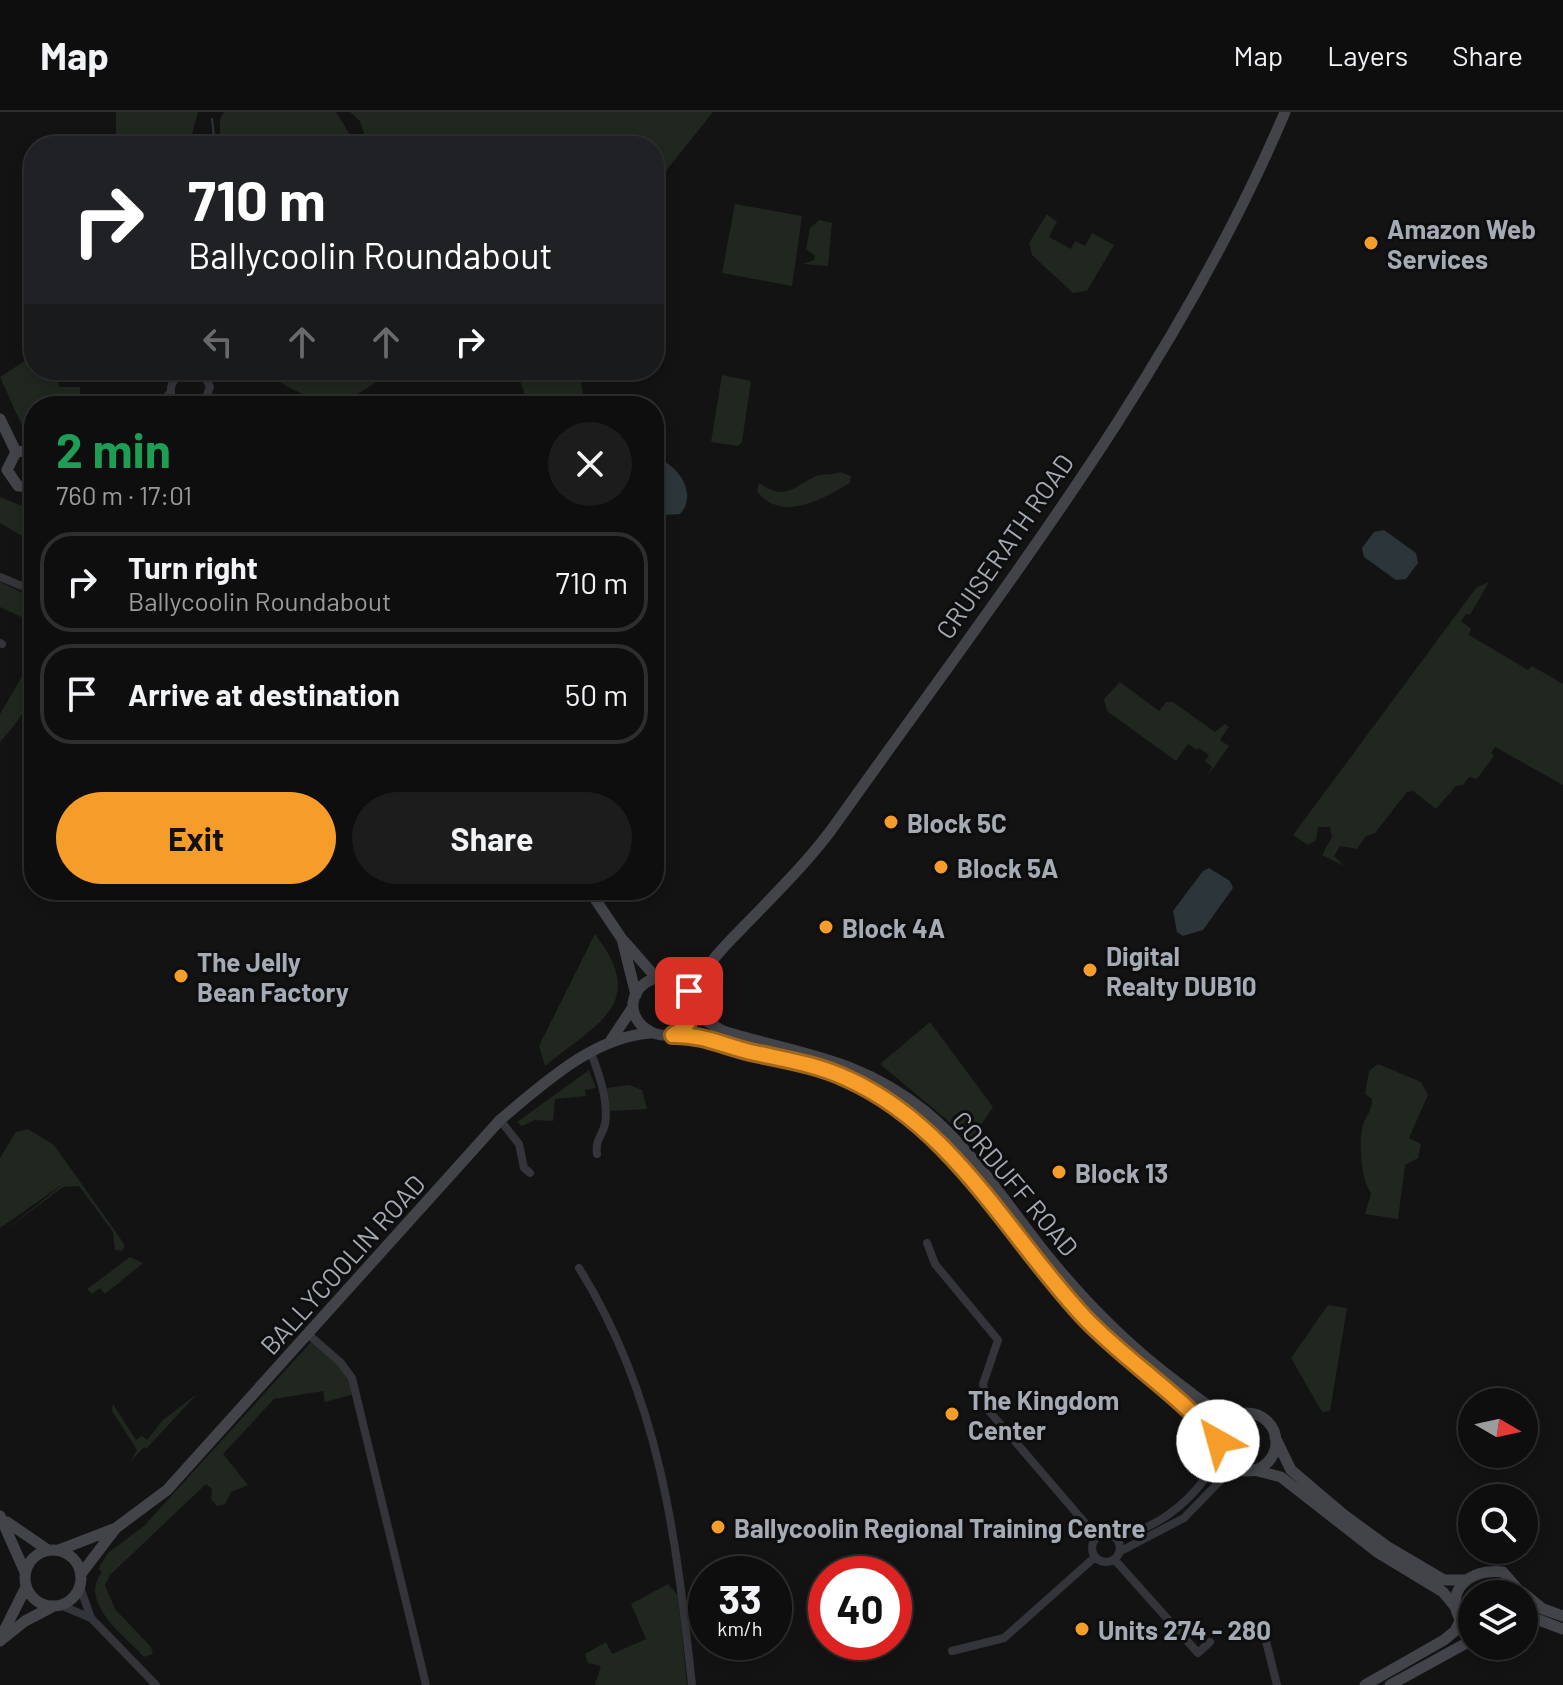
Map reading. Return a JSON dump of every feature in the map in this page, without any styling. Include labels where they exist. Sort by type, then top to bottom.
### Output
[{"type":"main road","name":"CRUISERATH ROAD","points":[[693,1001],[704,967],[835,826],[1151,372],[1212,261],[1285,112]]},
{"type":"main road","points":[[0,419],[16,452]]},
{"type":"main road","points":[[24,451],[16,452],[8,463],[5,480],[24,486]]},
{"type":"main road","points":[[596,900],[622,939],[652,973],[684,985],[693,1001],[689,1022],[673,1035],[650,1033],[638,1023],[622,939]]},
{"type":"main road","points":[[635,1001],[643,985],[664,977],[688,975],[704,967]]},
{"type":"main road","name":"BALLYCOOLIN ROAD","points":[[610,1041],[635,1001]]},
{"type":"main road","name":"CORDUFF ROAD","points":[[693,1001],[706,1021],[723,1031],[832,1059],[880,1080],[912,1101],[951,1135],[1051,1260],[1115,1330],[1213,1410],[1235,1416]]},
{"type":"main road","name":"BALLYCOOLIN ROAD","points":[[81,1574],[116,1528],[167,1490],[500,1120],[539,1087],[610,1041],[650,1033]]},
{"type":"main road","name":"CORDUFF ROAD","points":[[673,1035],[698,1036],[830,1072],[866,1087],[902,1110],[945,1149],[1085,1317],[1139,1368],[1193,1410],[1219,1446]]},
{"type":"main road","points":[[1365,1685],[1444,1640],[1455,1631],[1458,1615],[1443,1592],[1377,1552],[1281,1477],[1240,1470],[1227,1464],[1219,1446],[1223,1426],[1235,1416],[1248,1413],[1262,1417],[1291,1470],[1344,1515],[1388,1547],[1444,1580],[1458,1580]]},
{"type":"main road","points":[[1254,1470],[1269,1461],[1275,1437]]},
{"type":"main road","points":[[0,1640],[25,1621],[73,1598],[80,1587],[81,1574],[74,1558],[54,1550],[2,1518]]},
{"type":"main road","points":[[0,1640],[26,1587],[25,1572],[2,1518]]},
{"type":"main road","name":"BALLYCOOLIN ROAD","points":[[54,1550],[116,1528]]},
{"type":"main road","points":[[25,1572],[34,1557],[54,1550]]},
{"type":"main road","points":[[1467,1580],[1486,1570],[1503,1572],[1510,1580]]},
{"type":"main road","points":[[26,1587],[34,1598],[56,1606]]},
{"type":"main road","points":[[1538,1606],[1563,1616]]},
{"type":"main road","points":[[1538,1620],[1563,1629]]},
{"type":"main road","points":[[1390,1685],[1458,1648]]},
{"type":"street","points":[[167,396],[174,380]]},
{"type":"street","points":[[0,577],[24,587]]},
{"type":"street","points":[[591,1053],[601,1079],[606,1121],[596,1141],[597,1154]]},
{"type":"street","points":[[500,1120],[519,1144],[524,1168],[530,1173]]},
{"type":"street","points":[[927,1243],[935,1264],[998,1340],[983,1384],[995,1422],[1097,1537]]},
{"type":"street","points":[[579,1268],[624,1349],[653,1431],[666,1491],[692,1685]]},
{"type":"street","points":[[309,1335],[340,1362],[352,1378],[426,1685]]},
{"type":"street","points":[[1097,1537],[1125,1534],[1177,1509],[1204,1482],[1219,1446]]},
{"type":"street","points":[[1097,1537],[1092,1544],[1095,1557],[1102,1561],[1184,1518],[1220,1481],[1240,1470]]},
{"type":"street","points":[[1113,1536],[1119,1543],[1116,1555]]},
{"type":"street","points":[[1116,1555],[1198,1653],[1210,1642]]},
{"type":"street","points":[[952,1651],[1004,1638],[1095,1557]]},
{"type":"street","points":[[80,1587],[91,1618],[156,1685]]},
{"type":"street","points":[[56,1606],[91,1618]]},
{"type":"street","points":[[1266,1641],[1277,1685]]},
{"type":"shaded area","points":[[116,112],[198,112],[191,136],[116,136]]},
{"type":"shaded area","points":[[224,112],[336,112],[351,136],[220,136],[220,119]]},
{"type":"shaded area","points":[[350,112],[713,112],[664,173],[664,136],[365,136],[360,121]]},
{"type":"shaded area","points":[[735,204],[802,216],[792,286],[722,273]]},
{"type":"shaded area","points":[[1047,214],[1057,222],[1049,237],[1071,249],[1075,241],[1085,246],[1092,233],[1114,245],[1087,291],[1073,293],[1032,255],[1029,243]]},
{"type":"shaded area","points":[[819,220],[832,223],[828,266],[803,264],[814,260],[815,256],[806,249],[810,228]]},
{"type":"shaded area","points":[[24,361],[24,380],[56,380],[60,387],[80,387],[80,396],[24,396],[24,430],[0,377]]},
{"type":"shaded area","points":[[722,375],[751,381],[742,442],[738,446],[711,442]]},
{"type":"shaded area","points":[[277,380],[378,380],[355,396],[309,396]]},
{"type":"shaded area","points":[[520,380],[581,380],[583,396],[525,396]]},
{"type":"shaded area","points":[[664,462],[683,480],[687,497],[680,514],[665,515]]},
{"type":"shaded area","points":[[840,472],[851,476],[850,483],[803,505],[778,506],[757,491],[759,483],[782,492],[817,476]]},
{"type":"shaded area","points":[[0,497],[24,507],[24,537],[0,523]]},
{"type":"shaded area","points":[[1384,530],[1416,553],[1418,563],[1406,579],[1396,580],[1364,557],[1362,548],[1374,532]]},
{"type":"shaded area","points":[[0,582],[24,593],[24,618],[0,607]]},
{"type":"shaded area","points":[[1489,582],[1470,615],[1466,614],[1461,621],[1471,629],[1469,635],[1528,670],[1532,666],[1563,684],[1563,785],[1495,747],[1491,753],[1494,756],[1477,779],[1469,777],[1463,785],[1456,786],[1436,809],[1413,791],[1407,792],[1375,833],[1366,836],[1357,849],[1340,846],[1334,856],[1344,866],[1322,855],[1332,837],[1330,827],[1318,827],[1316,840],[1308,845],[1293,835],[1476,588]]},
{"type":"shaded area","points":[[24,673],[24,710],[0,742],[0,714]]},
{"type":"shaded area","points":[[1120,682],[1159,711],[1166,702],[1173,702],[1215,732],[1225,724],[1229,727],[1220,740],[1229,746],[1207,777],[1212,767],[1205,761],[1209,755],[1199,748],[1197,750],[1188,744],[1176,761],[1107,711],[1104,699]]},
{"type":"shaded area","points":[[1209,868],[1230,881],[1233,888],[1203,930],[1183,936],[1177,932],[1173,911],[1203,871]]},
{"type":"shaded area","points":[[595,934],[611,958],[617,979],[617,996],[597,1024],[545,1066],[539,1046]]},
{"type":"shaded area","points":[[930,1022],[993,1107],[971,1140],[880,1064]]},
{"type":"shaded area","points":[[1378,1064],[1421,1082],[1428,1095],[1409,1138],[1421,1144],[1418,1158],[1405,1165],[1398,1219],[1365,1214],[1371,1194],[1363,1171],[1361,1137],[1372,1104],[1372,1099],[1365,1094],[1369,1071]]},
{"type":"shaded area","points":[[589,1070],[596,1088],[585,1090],[586,1096],[555,1099],[553,1121],[535,1120],[522,1126],[517,1122]]},
{"type":"shaded area","points":[[629,1085],[642,1090],[647,1109],[610,1111],[607,1088]]},
{"type":"shaded area","points":[[28,1129],[54,1145],[120,1238],[125,1246],[122,1251],[115,1250],[113,1232],[79,1186],[63,1187],[0,1234],[66,1182],[0,1228],[0,1158],[16,1132]]},
{"type":"shaded area","points":[[130,1257],[143,1263],[105,1294],[100,1288],[92,1294],[87,1289]]},
{"type":"shaded area","points":[[1328,1305],[1347,1308],[1330,1411],[1322,1412],[1291,1358]]},
{"type":"shaded area","points":[[312,1341],[343,1368],[355,1394],[325,1402],[323,1391],[274,1399],[223,1454],[248,1485],[231,1492],[225,1504],[217,1506],[211,1499],[212,1489],[206,1484],[110,1575],[105,1585],[115,1609],[151,1647],[153,1654],[144,1657],[99,1607],[96,1584],[102,1572],[98,1569],[108,1553],[144,1526]]},
{"type":"shaded area","points":[[197,1394],[130,1462],[137,1450],[112,1411],[113,1404],[136,1440],[142,1436],[147,1440],[163,1420]]},
{"type":"shaded area","points":[[668,1584],[678,1595],[687,1685],[595,1685],[601,1666],[588,1663],[585,1654],[606,1642],[612,1654],[646,1639],[631,1604]]},
{"type":"waterway","points":[[212,119],[214,136]]},
{"type":"place","name":"Amazon Web Services","points":[[1371,243]]},
{"type":"place","name":"Block 5C","points":[[891,822]]},
{"type":"place","name":"Block 5A","points":[[941,867]]},
{"type":"place","name":"Block 4A","points":[[826,927]]},
{"type":"place","name":"Digital Realty DUB10","points":[[1090,970]]},
{"type":"place","name":"The Jelly Bean Factory","points":[[181,976]]},
{"type":"place","name":"Block 13","points":[[1059,1172]]},
{"type":"place","name":"The Kingdom Center","points":[[952,1414]]},
{"type":"place","name":"Ballycoolin Regional Training Centre","points":[[718,1527]]},
{"type":"place","name":"Units 274 - 280","points":[[1082,1629]]},
{"type":"route","points":[[689,991],[693,1013],[686,1026],[673,1035],[698,1036],[846,1077],[902,1110],[945,1149],[1042,1269],[1105,1338],[1150,1378],[1193,1410],[1218,1441]]}]
